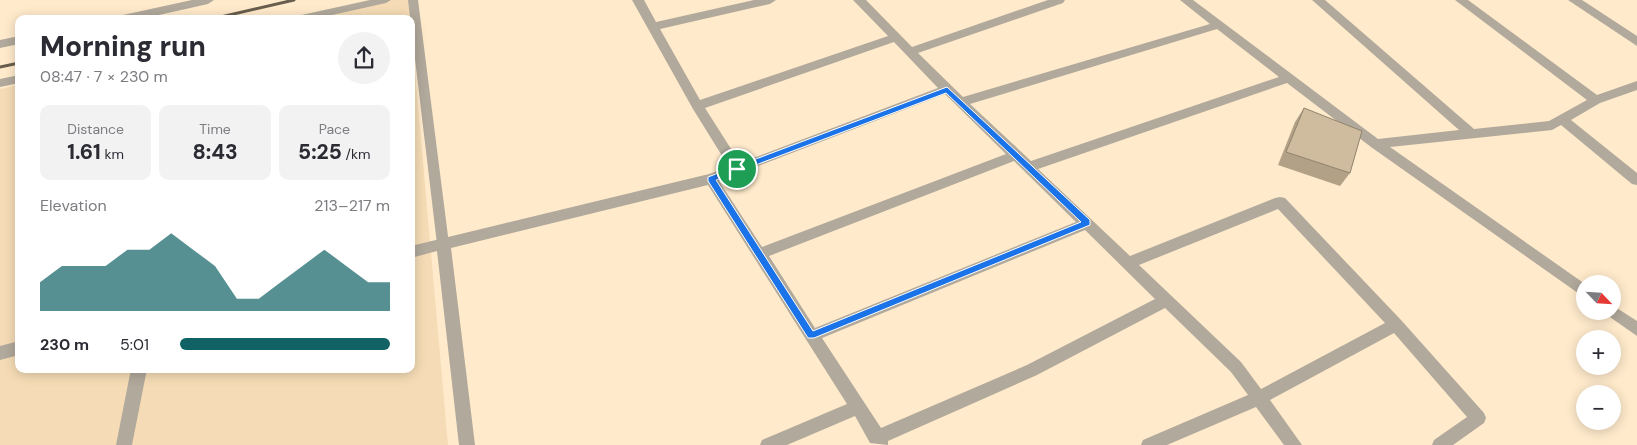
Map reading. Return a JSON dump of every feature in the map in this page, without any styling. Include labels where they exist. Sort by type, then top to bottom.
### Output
[{"type":"street","points":[[136,15],[172,4],[208,0]]},
{"type":"street","points":[[638,0],[697,106],[737,169]]},
{"type":"street","points":[[653,27],[770,0]]},
{"type":"street","points":[[859,0],[960,102],[1236,367],[1294,445]]},
{"type":"street","points":[[909,52],[1059,0]]},
{"type":"street","points":[[1186,0],[1376,144],[1576,286]]},
{"type":"street","points":[[1318,0],[1473,135]]},
{"type":"street","points":[[1460,0],[1596,100]]},
{"type":"street","points":[[1574,0],[1637,42]]},
{"type":"street","points":[[960,102],[1218,24]]},
{"type":"street","points":[[697,106],[771,78],[896,37]]},
{"type":"street","points":[[0,44],[15,41]]},
{"type":"street","points":[[1029,167],[1289,78]]},
{"type":"street","points":[[0,83],[15,80]]},
{"type":"street","points":[[1376,144],[1552,125],[1596,100],[1637,85]]},
{"type":"street","points":[[415,251],[711,179],[947,89]]},
{"type":"street","points":[[1562,120],[1637,180]]},
{"type":"street","points":[[759,254],[1017,155]]},
{"type":"street","points":[[711,179],[879,441],[1032,370],[1167,300]]},
{"type":"street","points":[[1129,263],[1280,202],[1396,325],[1478,418],[1440,445]]},
{"type":"street","points":[[811,336],[1087,223]]},
{"type":"street","points":[[443,244],[467,445]]},
{"type":"street","points":[[1621,317],[1637,329]]},
{"type":"street","points":[[1149,445],[1259,398],[1396,325]]},
{"type":"street","points":[[0,353],[15,349]]},
{"type":"street","points":[[124,445],[138,373]]},
{"type":"street","points":[[768,445],[857,408]]},
{"type":"lane","points":[[316,15],[386,0]]},
{"type":"lane","points":[[413,0],[415,15]]},
{"type":"lane","points":[[415,16],[443,244]]},
{"type":"shaded area","points":[[380,0],[409,0],[411,15],[317,15]]},
{"type":"shaded area","points":[[415,71],[448,445],[0,445],[0,89],[15,86],[15,373],[415,373]]},
{"type":"building","points":[[1304,108],[1362,131],[1350,173],[1286,152]]},
{"type":"railway","points":[[229,15],[294,0]]},
{"type":"railway","points":[[0,67],[15,64]]},
{"type":"route","points":[[947,89],[1087,223],[811,336],[711,179],[737,169],[947,89]]}]
